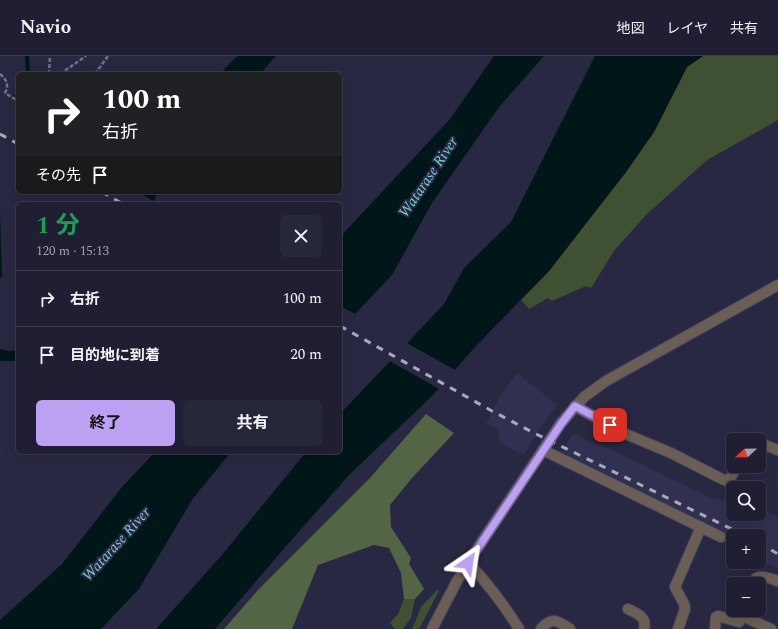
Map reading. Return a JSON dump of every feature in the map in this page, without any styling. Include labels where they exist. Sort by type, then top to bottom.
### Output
[{"type":"street","points":[[432,629],[468,563],[561,424],[584,397],[606,381],[778,286]]},
{"type":"street","points":[[575,406],[621,432],[671,452],[722,479],[727,481],[733,473]]},
{"type":"street","points":[[766,446],[778,450]]},
{"type":"street","points":[[543,450],[721,537]]},
{"type":"street","points":[[678,629],[685,610],[684,604],[675,587],[701,527]]},
{"type":"street","points":[[468,563],[486,582],[519,629]]},
{"type":"street","points":[[758,577],[765,576],[778,581]]},
{"type":"street","points":[[628,609],[643,617],[646,623],[644,629]]},
{"type":"street","points":[[715,629],[716,617],[718,616],[739,622],[741,617]]},
{"type":"street","points":[[749,617],[771,629]]},
{"type":"street","points":[[541,629],[546,623],[553,621],[558,622],[570,629]]},
{"type":"path","points":[[49,72],[50,56]]},
{"type":"path","points":[[63,72],[86,56]]},
{"type":"path","points":[[96,72],[108,56]]},
{"type":"path","points":[[0,74],[6,80],[7,84],[5,93],[16,100]]},
{"type":"shaded area","points":[[517,373],[557,405],[541,427],[524,455],[500,443],[498,429],[486,424],[500,396]]},
{"type":"shaded area","points":[[573,434],[610,449],[713,499],[726,500],[726,521],[766,521],[766,512],[778,517],[778,569],[766,563],[766,529],[726,529],[726,533],[562,452]]},
{"type":"green space","points":[[703,56],[778,56],[778,120],[707,160],[646,215],[614,251],[591,288],[586,286],[552,301],[548,298],[529,309],[521,300],[549,271],[626,172],[654,132],[687,67]]},
{"type":"green space","points":[[426,414],[454,433],[412,478],[390,505],[391,527],[411,558],[409,564],[424,589],[415,599],[404,599],[401,573],[389,548],[374,545],[318,565],[292,629],[224,629],[258,590],[369,479]]},
{"type":"green space","points":[[437,590],[439,591],[419,629],[412,629],[421,607]]},
{"type":"green space","points":[[404,599],[415,599],[411,618],[403,629],[395,629],[390,623],[398,614]]},
{"type":"water","points":[[237,56],[276,56],[262,72],[222,72]]},
{"type":"water","name":"Watarase River","points":[[494,56],[544,56],[499,107],[432,203],[392,275],[342,328],[342,235],[450,119]]},
{"type":"water","points":[[595,56],[703,56],[687,67],[654,132],[626,172],[549,271],[475,347],[432,396],[350,474],[215,629],[156,629],[221,556],[304,454],[342,454],[342,412],[444,304],[464,268],[511,222]]},
{"type":"water","points":[[121,194],[157,194],[153,202],[115,202]]},
{"type":"water","points":[[0,210],[2,276],[0,279]]},
{"type":"water","points":[[0,349],[8,351],[16,350],[16,361],[0,361]]},
{"type":"water","name":"Watarase River","points":[[153,454],[229,454],[194,497],[139,589],[101,629],[0,629],[0,620],[62,564],[122,487]]},
{"type":"pier","points":[[118,194],[141,194],[155,202],[113,202]]},
{"type":"pier","points":[[342,307],[357,315],[342,330]]},
{"type":"pier","points":[[405,342],[457,371],[441,390],[388,360]]},
{"type":"waterway","points":[[27,56],[28,72]]},
{"type":"railway","points":[[0,134],[16,143]]},
{"type":"railway","points":[[106,194],[120,202]]},
{"type":"railway","points":[[342,327],[536,434],[732,529]]},
{"type":"railway","points":[[766,547],[778,554]]},
{"type":"route","points":[[468,563],[561,424],[575,406],[610,425]]}]
